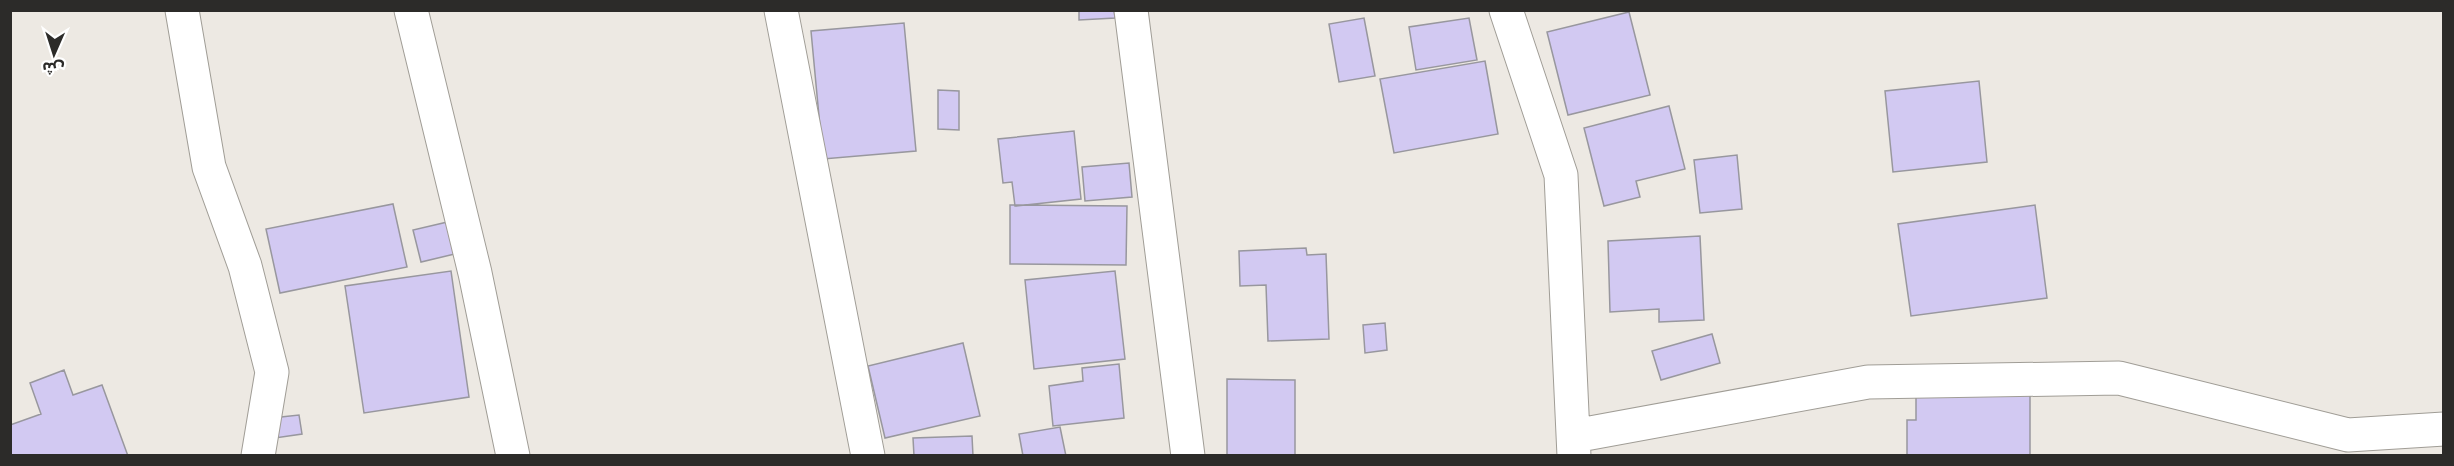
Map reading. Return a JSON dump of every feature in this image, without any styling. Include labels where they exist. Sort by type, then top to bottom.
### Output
[{"type":"street","points":[[182,10],[209,167],[245,266],[272,372],[258,456]]},
{"type":"street","points":[[411,10],[475,273],[513,456]]},
{"type":"street","points":[[781,10],[868,456]]},
{"type":"street","points":[[1131,10],[1188,456]]},
{"type":"street","points":[[1506,10],[1561,175],[1574,446],[1868,382],[2119,378],[2348,435],[2444,429]]},
{"type":"building","points":[[1079,10],[1114,10],[1115,18],[1079,20]]},
{"type":"building","points":[[1629,12],[1650,95],[1568,115],[1547,32]]},
{"type":"building","points":[[1364,18],[1375,76],[1339,82],[1329,24]]},
{"type":"building","points":[[1469,18],[1477,60],[1416,70],[1409,27]]},
{"type":"building","points":[[904,23],[916,151],[823,159],[811,31]]},
{"type":"building","points":[[1485,61],[1498,134],[1394,153],[1380,79]]},
{"type":"building","points":[[1979,81],[1987,162],[1893,172],[1885,91]]},
{"type":"building","points":[[938,90],[959,91],[959,130],[938,129]]},
{"type":"building","points":[[1669,106],[1685,169],[1636,181],[1640,197],[1604,206],[1584,128]]},
{"type":"building","points":[[1074,131],[1081,199],[1015,206],[1012,182],[1003,183],[998,139]]},
{"type":"building","points":[[1737,155],[1742,209],[1700,213],[1694,160]]},
{"type":"building","points":[[1129,163],[1132,197],[1085,201],[1082,167]]},
{"type":"building","points":[[393,204],[407,267],[280,293],[266,229]]},
{"type":"building","points":[[1010,205],[1127,206],[1126,265],[1010,264]]},
{"type":"building","points":[[2035,205],[2047,298],[1911,316],[1898,224]]},
{"type":"building","points":[[456,220],[463,252],[421,262],[413,230]]},
{"type":"building","points":[[1700,236],[1704,320],[1659,322],[1659,309],[1610,312],[1608,241]]},
{"type":"building","points":[[1306,248],[1307,255],[1326,254],[1329,339],[1268,341],[1266,285],[1240,286],[1239,251]]},
{"type":"building","points":[[451,271],[469,397],[364,413],[345,286]]},
{"type":"building","points":[[1115,271],[1125,359],[1034,369],[1025,280]]},
{"type":"building","points":[[1385,323],[1387,350],[1365,353],[1363,325]]},
{"type":"building","points":[[1712,334],[1720,363],[1661,380],[1652,351]]},
{"type":"building","points":[[963,343],[980,416],[885,438],[868,366]]},
{"type":"building","points":[[1119,364],[1124,418],[1053,426],[1049,386],[1083,381],[1082,368]]},
{"type":"building","points":[[64,370],[73,395],[102,385],[128,456],[10,456],[10,425],[41,414],[30,383]]},
{"type":"building","points":[[1227,379],[1295,380],[1295,456],[1227,456]]},
{"type":"building","points":[[1916,389],[2030,389],[2030,456],[1907,456],[1907,420],[1916,420]]},
{"type":"building","points":[[299,415],[302,434],[275,438],[272,418]]},
{"type":"building","points":[[1060,427],[1066,456],[1023,456],[1019,434]]},
{"type":"building","points":[[972,436],[973,456],[914,456],[913,438]]}]
